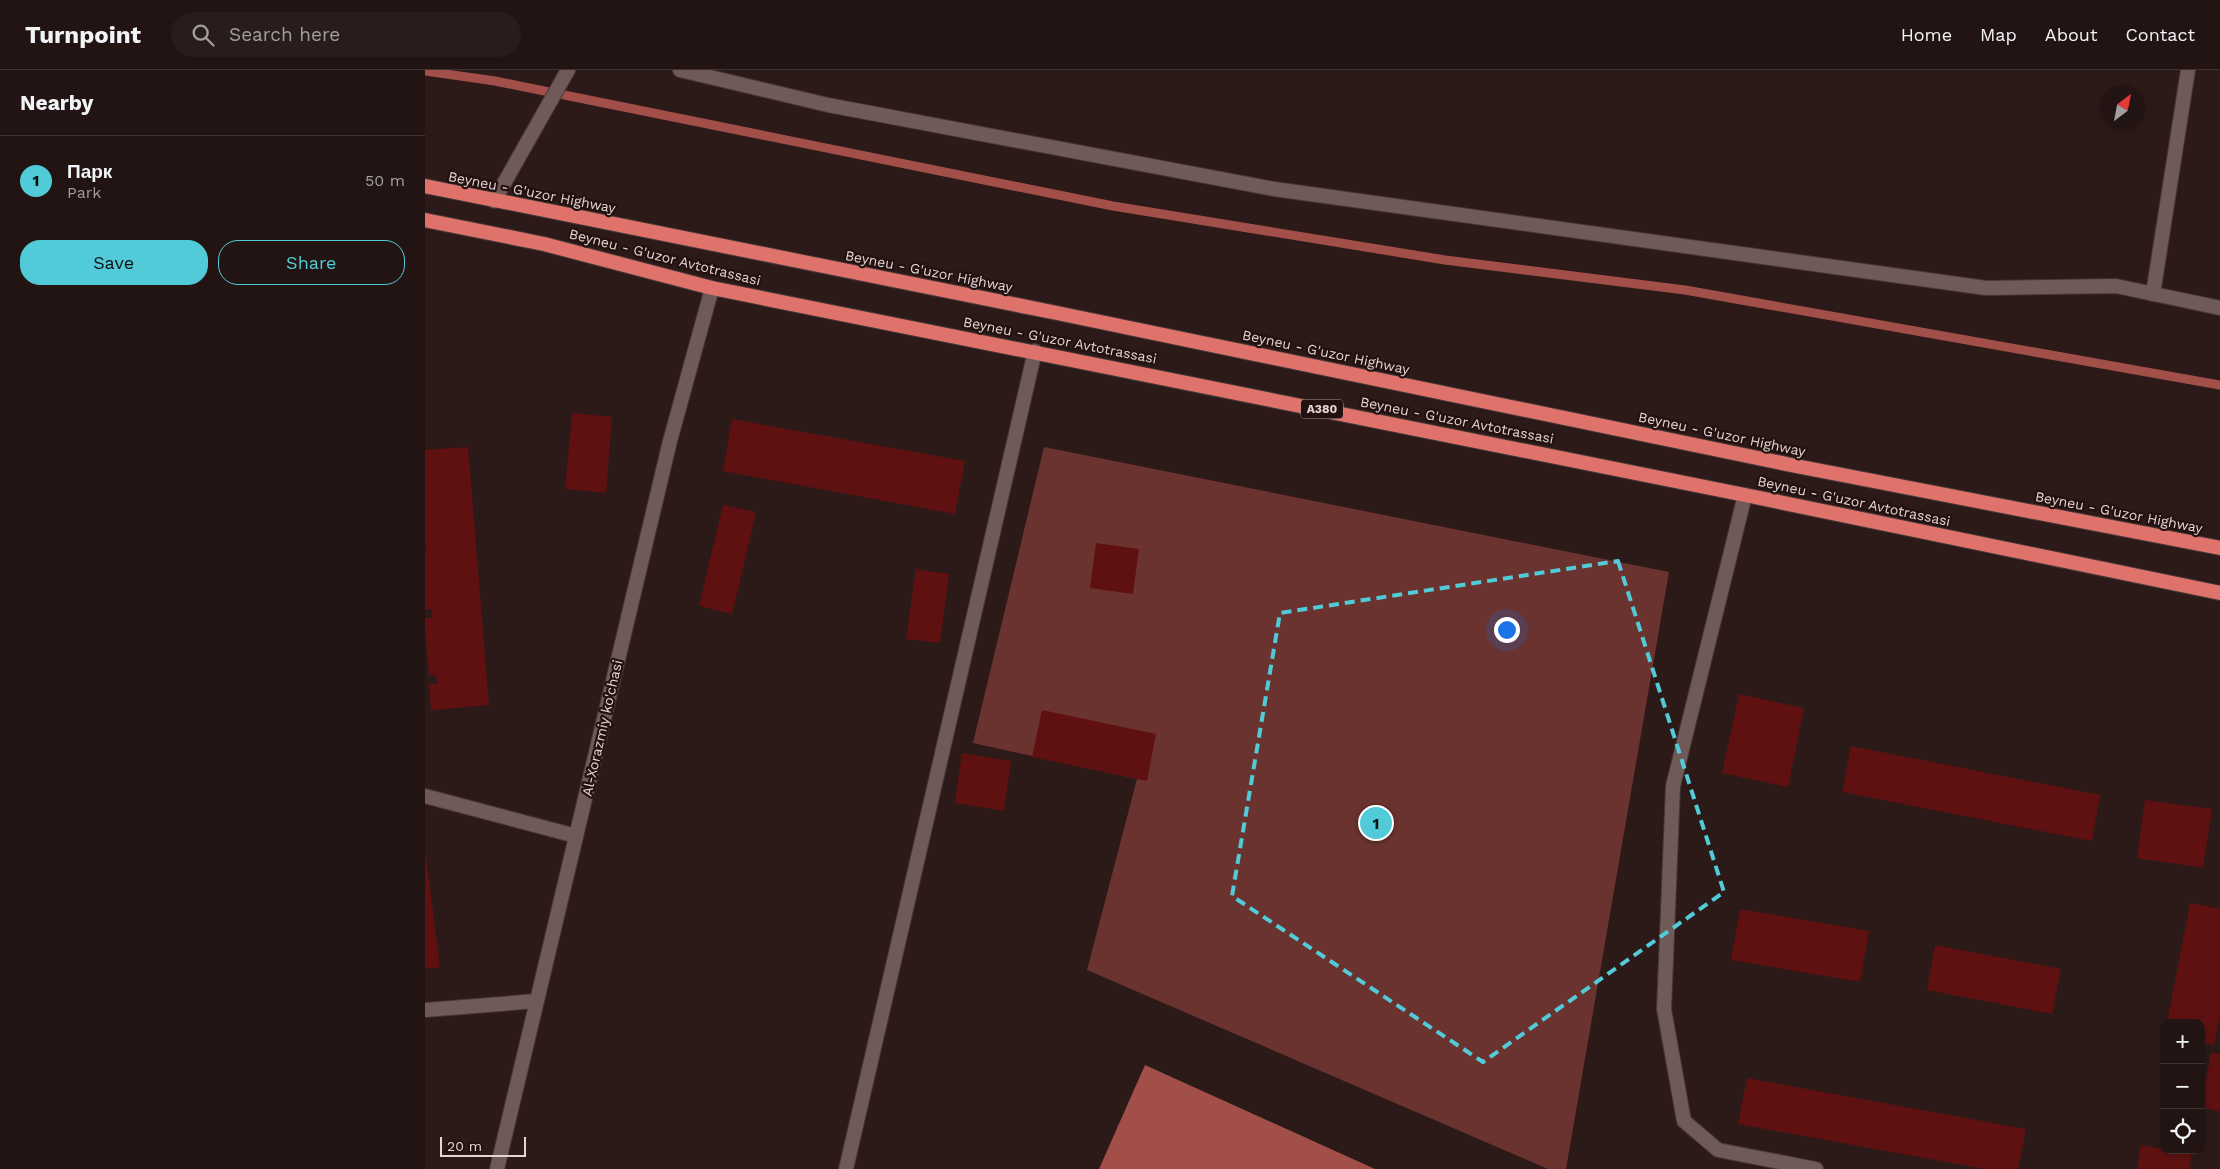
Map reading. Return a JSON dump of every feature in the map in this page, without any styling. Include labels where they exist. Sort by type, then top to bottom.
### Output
[{"type":"highway","name":"Beyneu - G'uzor Highway","points":[[425,186],[1047,311],[1797,466],[2220,548]]},
{"type":"highway","name":"Beyneu - G'uzor Avtotrassasi","points":[[425,220],[544,244],[713,288],[1035,351],[2220,593]]},
{"type":"street","points":[[493,201],[567,70]]},
{"type":"street","points":[[680,70],[828,105],[1274,189],[1986,288],[2116,286],[2220,308]]},
{"type":"street","points":[[2153,294],[2188,70]]},
{"type":"street","name":"Al-Xorazmiy ko'chasi","points":[[497,1169],[670,440],[713,288]]},
{"type":"street","points":[[846,1169],[1035,351]]},
{"type":"street","points":[[1745,495],[1673,786],[1664,1009],[1684,1121],[1718,1150],[1816,1169]]},
{"type":"street","points":[[425,796],[576,836]]},
{"type":"street","points":[[425,1010],[537,1001]]},
{"type":"highlighted area","points":[[1618,561],[1724,892],[1483,1062],[1232,896],[1280,613]]},
{"type":"shaded area","points":[[1044,447],[1669,572],[1566,1169],[1548,1169],[1087,970],[1137,779],[973,743]]},
{"type":"shaded area","points":[[1145,1065],[1375,1169],[1099,1169]]},
{"type":"building","points":[[572,413],[612,417],[606,493],[565,489]]},
{"type":"building","points":[[732,419],[965,461],[955,514],[723,471]]},
{"type":"building","points":[[468,447],[489,705],[431,710],[429,684],[437,684],[436,675],[429,675],[425,628],[425,618],[432,618],[431,609],[425,610],[425,550],[427,550],[425,542],[425,450]]},
{"type":"building","points":[[723,505],[756,512],[732,614],[699,606]]},
{"type":"building","points":[[1096,543],[1139,549],[1133,594],[1090,588]]},
{"type":"building","points":[[916,569],[949,574],[940,643],[906,639]]},
{"type":"building","points":[[1739,694],[1804,708],[1788,787],[1722,773]]},
{"type":"building","points":[[1042,710],[1156,734],[1147,781],[1032,757]]},
{"type":"building","points":[[1851,746],[2100,795],[2092,841],[1842,792]]},
{"type":"building","points":[[962,753],[1011,761],[1004,811],[955,803]]},
{"type":"building","points":[[2145,800],[2212,809],[2203,868],[2137,858]]},
{"type":"building","points":[[425,857],[440,967],[425,969]]},
{"type":"building","points":[[2190,903],[2220,909],[2220,1013],[2214,1045],[2205,1044],[2205,1019],[2168,1019]]},
{"type":"building","points":[[1740,909],[1869,931],[1860,982],[1731,960]]},
{"type":"building","points":[[1935,945],[2061,969],[2052,1014],[1927,990]]},
{"type":"building","points":[[2211,1053],[2220,1054],[2220,1111],[2205,1109],[2205,1086]]},
{"type":"building","points":[[1747,1078],[2026,1129],[2018,1169],[1985,1169],[1738,1124]]},
{"type":"building","points":[[2141,1145],[2160,1148],[2160,1154],[2192,1154],[2189,1169],[2137,1169]]},
{"type":"waterway","points":[[425,71],[495,81],[1113,206],[1445,260],[1685,290],[2220,385]]},
{"type":"place","name":"Парк","points":[[1376,823]]}]
